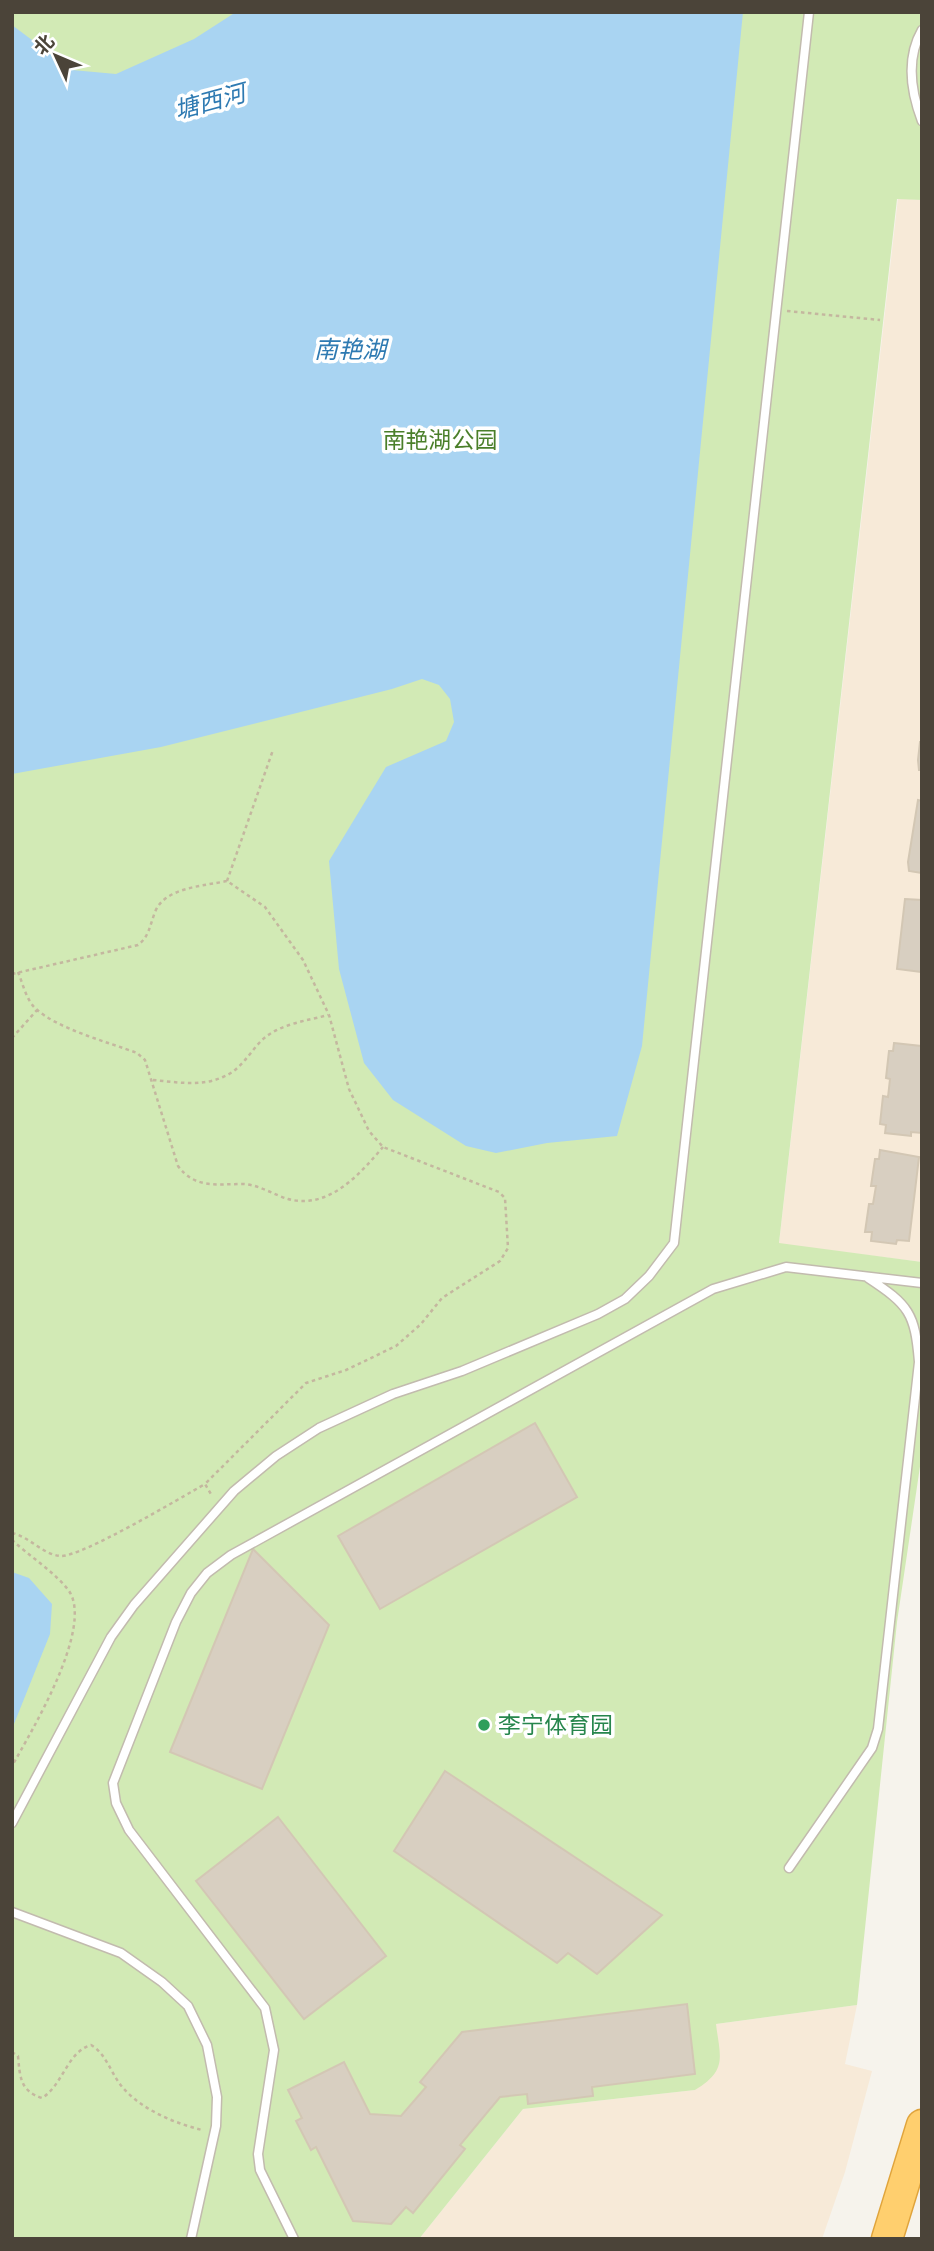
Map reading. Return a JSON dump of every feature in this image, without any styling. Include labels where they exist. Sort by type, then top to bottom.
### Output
[{"type":"highway","points":[[887,2239],[922,2125]]},
{"type":"lane","points":[[12,1823],[110,1637],[134,1605],[219,1508],[276,1456],[319,1428],[393,1394],[463,1371],[598,1314],[625,1299],[649,1276],[674,1242],[809,12]]},
{"type":"lane","points":[[922,30],[915,46],[912,74],[914,100],[922,121]]},
{"type":"lane","points":[[294,2239],[260,2170],[258,2154],[274,2050],[265,2008],[129,1830],[116,1803],[113,1783],[123,1754],[191,1594],[207,1573],[231,1555],[713,1289],[786,1267],[922,1283]]},
{"type":"lane","points":[[789,1868],[872,1748],[878,1729],[919,1362],[916,1324],[898,1297],[865,1276]]},
{"type":"lane","points":[[12,1912],[121,1953],[163,1982],[188,2006],[207,2045],[217,2097],[214,2133],[191,2239]]},
{"type":"path","points":[[777,310],[880,320]]},
{"type":"path","points":[[227,881],[273,750]]},
{"type":"path","points":[[12,974],[138,945],[149,932],[159,903],[167,895],[227,881],[265,907],[303,960],[329,1015],[349,1089],[369,1131],[383,1147],[499,1192],[505,1198],[508,1248],[500,1261],[442,1298],[421,1324],[396,1346],[346,1370],[306,1383],[205,1484],[133,1525],[63,1557],[48,1553],[12,1533]]},
{"type":"path","points":[[18,972],[28,999],[37,1010],[60,1023],[137,1053],[145,1060],[178,1166],[186,1176],[220,1187],[244,1184],[292,1200],[317,1198],[344,1188],[383,1147]]},
{"type":"path","points":[[12,1038],[37,1010]]},
{"type":"path","points":[[153,1080],[197,1083],[223,1077],[241,1065],[263,1039],[283,1027],[329,1015]]},
{"type":"path","points":[[205,1484],[219,1508]]},
{"type":"path","points":[[12,1540],[69,1591],[73,1616],[70,1645],[57,1684],[12,1766]]},
{"type":"path","points":[[12,2052],[18,2056],[22,2085],[30,2094],[42,2098],[50,2093],[74,2056],[83,2047],[91,2045],[99,2049],[123,2088],[141,2103],[184,2125],[214,2133]]},
{"type":"path","points":[[12,2079],[21,2078]]},
{"type":"shaded area","points":[[898,198],[922,200],[922,1262],[779,1244]]},
{"type":"shaded area","points":[[857,2005],[845,2064],[872,2071],[845,2172],[822,2239],[419,2239],[523,2109],[695,2090],[716,2024]]},
{"type":"green space","name":"南艳湖公园","points":[[12,12],[922,12],[922,200],[897,199],[779,1243],[922,1262],[922,1453],[897,1622],[857,2005],[716,2024],[720,2054],[717,2069],[706,2083],[695,2090],[523,2109],[419,2239],[12,2239]]},
{"type":"water","name":"南艳湖","points":[[236,12],[743,12],[642,1046],[617,1136],[547,1143],[496,1153],[466,1146],[393,1100],[364,1063],[339,969],[329,861],[386,767],[446,741],[454,722],[450,699],[439,685],[422,679],[392,689],[161,747],[12,774],[12,25],[72,70],[116,74],[194,39]]},
{"type":"water","points":[[12,1572],[29,1578],[52,1604],[50,1634],[12,1729]]},
{"type":"building","points":[[920,742],[922,770],[919,770],[918,760]]},
{"type":"building","points":[[918,800],[922,801],[922,873],[909,871],[908,862]]},
{"type":"building","points":[[905,899],[922,900],[922,972],[897,969]]},
{"type":"building","points":[[894,1043],[921,1046],[922,1133],[911,1132],[911,1136],[885,1133],[886,1125],[880,1124],[883,1096],[888,1097],[890,1079],[886,1078],[889,1051],[893,1051]]},
{"type":"building","points":[[880,1150],[919,1157],[909,1241],[897,1240],[896,1244],[871,1241],[872,1232],[865,1232],[869,1204],[873,1204],[876,1186],[871,1186],[875,1159],[879,1159]]},
{"type":"building","points":[[535,1423],[577,1497],[380,1609],[338,1536]]},
{"type":"building","points":[[253,1549],[329,1625],[262,1789],[170,1752]]},
{"type":"building","points":[[445,1771],[662,1915],[597,1974],[568,1953],[557,1963],[394,1851]]},
{"type":"building","points":[[278,1817],[386,1956],[304,2019],[196,1881]]},
{"type":"building","points":[[687,2004],[695,2074],[592,2087],[593,2096],[528,2104],[527,2094],[500,2097],[460,2145],[465,2149],[413,2213],[406,2207],[391,2224],[353,2221],[316,2147],[311,2150],[296,2121],[302,2118],[288,2090],[344,2062],[370,2114],[401,2116],[426,2087],[420,2082],[462,2032]]},
{"type":"place","name":"李宁体育园","points":[[484,1725]]},
{"type":"water label","name":"塘西河","points":[[210,102]]}]
